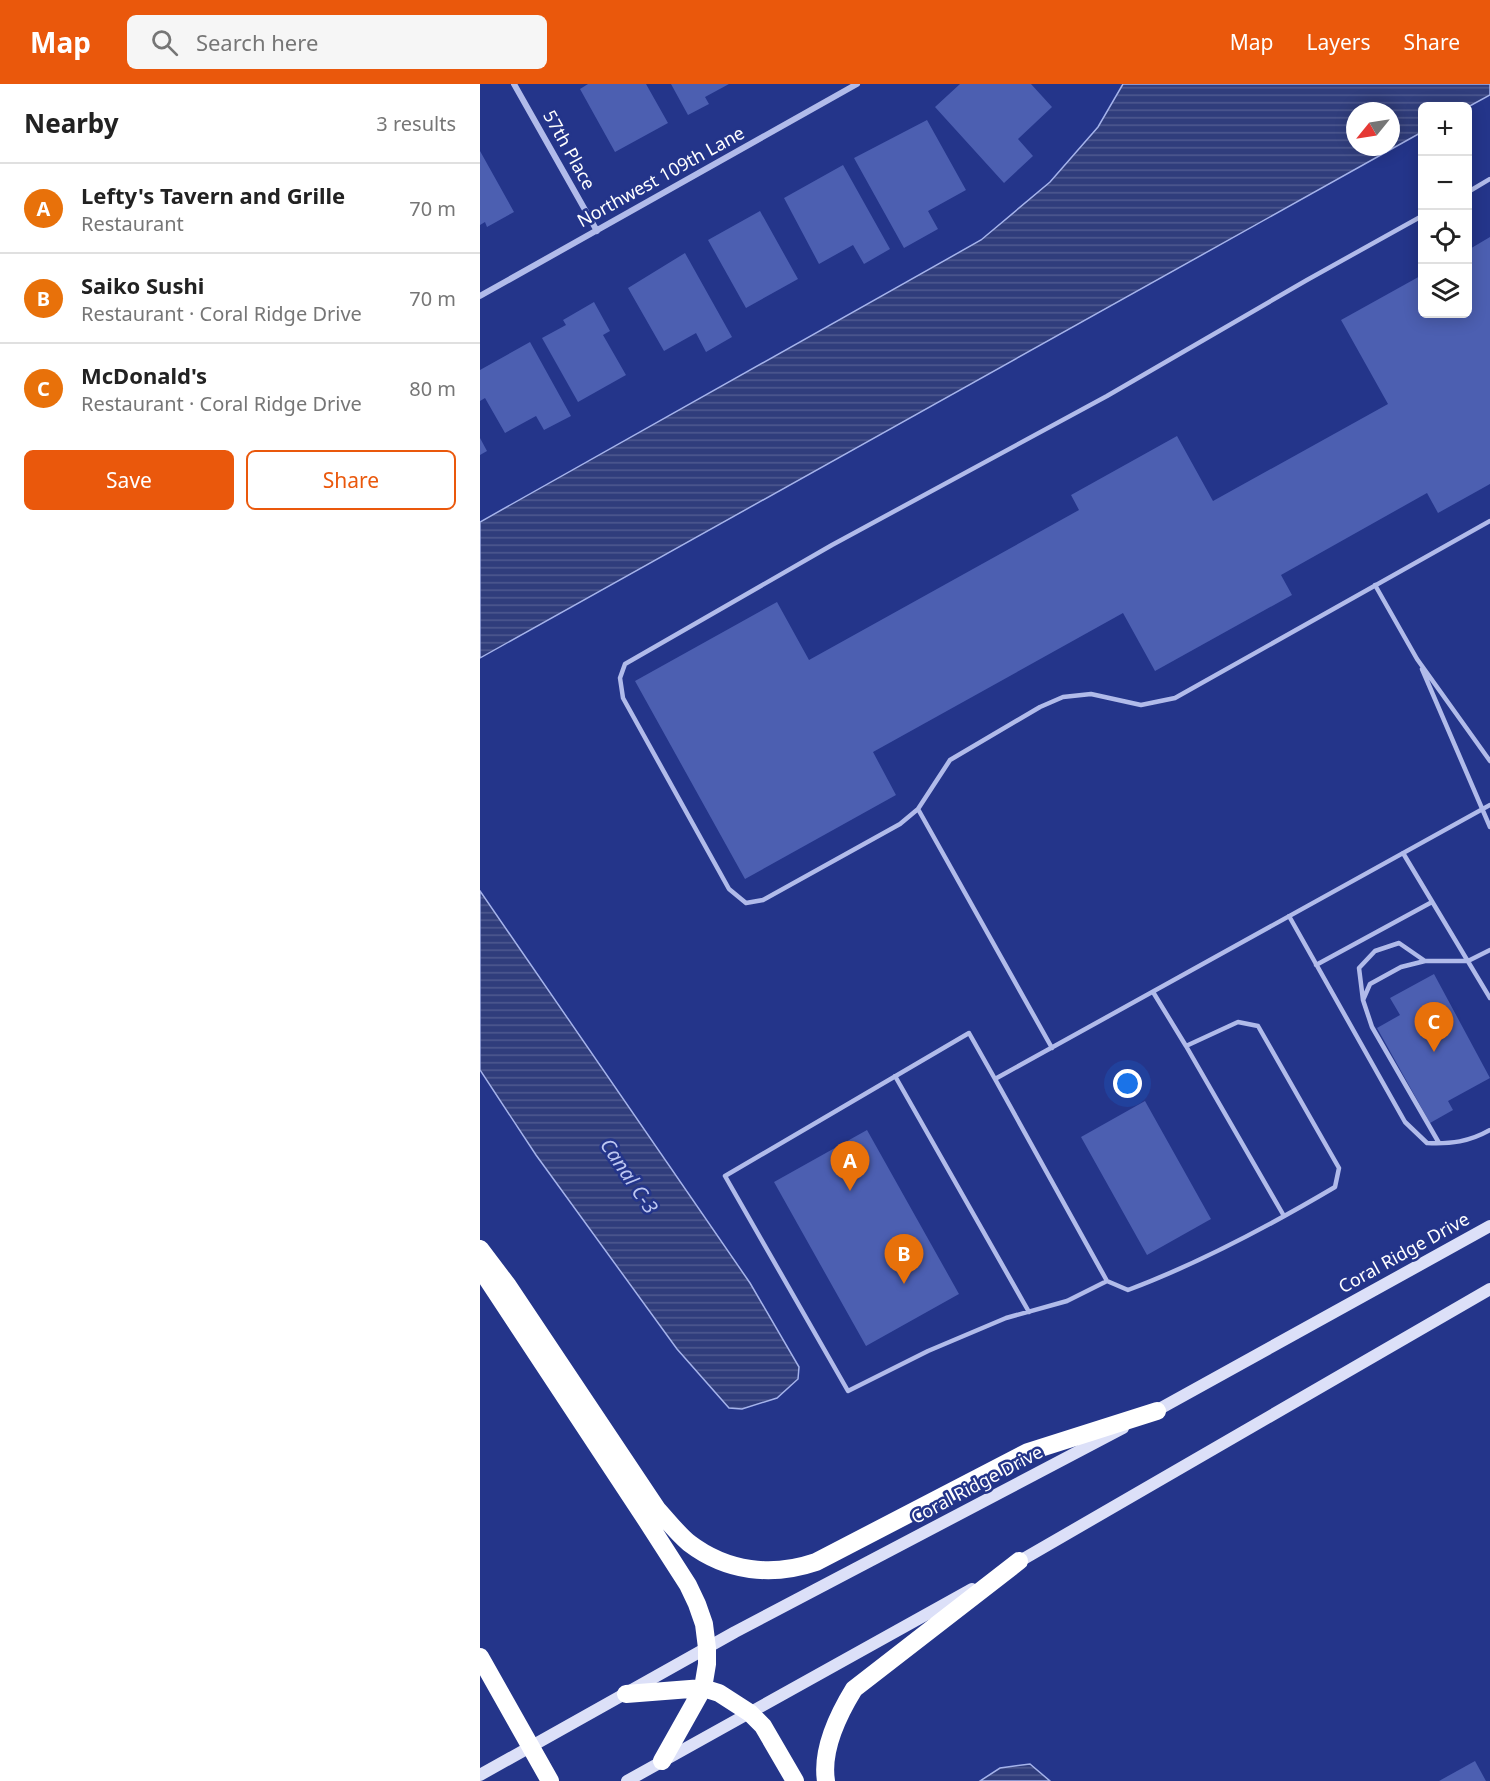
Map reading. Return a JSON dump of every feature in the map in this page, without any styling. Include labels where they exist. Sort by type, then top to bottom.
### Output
[{"type":"highway","points":[[480,1249],[508,1286],[657,1509],[687,1541],[721,1561],[744,1568],[781,1571],[816,1562],[1028,1452],[1157,1411]]},
{"type":"highway","points":[[480,1268],[688,1586],[704,1624],[707,1664],[703,1688],[662,1761]]},
{"type":"highway","points":[[826,1781],[826,1755],[842,1708],[854,1689],[1019,1561]]},
{"type":"highway","points":[[482,1660],[550,1781]]},
{"type":"highway","points":[[626,1694],[703,1688],[719,1693],[750,1713],[763,1726],[795,1781]]},
{"type":"main road","name":"Coral Ridge Drive","points":[[480,1775],[707,1648],[1157,1411],[1490,1226]]},
{"type":"main road","points":[[627,1781],[1019,1561],[1490,1289]]},
{"type":"street","name":"57th Place","points":[[514,84],[597,231]]},
{"type":"street","name":"Northwest 109th Lane","points":[[480,296],[857,84]]},
{"type":"lane","points":[[1472,189],[1490,179]]},
{"type":"lane","points":[[1418,218],[1107,396],[831,545],[625,664],[620,678],[623,698],[729,889],[746,903],[763,900],[900,824],[918,809],[950,760],[1040,707],[1063,698],[1091,694],[1141,705],[1174,698],[1490,521]]},
{"type":"lane","points":[[1375,585],[1417,658],[1490,761]]},
{"type":"lane","points":[[1417,658],[1490,827]]},
{"type":"lane","points":[[995,1079],[1490,805]]},
{"type":"lane","points":[[918,809],[1052,1048]]},
{"type":"lane","points":[[1403,853],[1490,998]]},
{"type":"lane","points":[[1316,964],[1432,902]]},
{"type":"lane","points":[[1289,916],[1405,1122],[1427,1143],[1449,1144],[1474,1139],[1490,1130]]},
{"type":"lane","points":[[1425,961],[1399,943],[1375,951],[1359,968],[1363,1000],[1372,1027],[1439,1143]]},
{"type":"lane","points":[[1363,1000],[1370,984],[1401,967],[1425,961],[1468,961],[1490,950]]},
{"type":"lane","points":[[1153,992],[1284,1216]]},
{"type":"lane","points":[[1107,1281],[1067,1301],[1006,1318],[928,1351],[848,1391],[725,1176],[969,1033],[1107,1281],[1128,1290],[1167,1275],[1284,1216],[1335,1187],[1339,1168],[1258,1026],[1238,1022],[1186,1047]]},
{"type":"lane","points":[[895,1076],[1029,1312]]},
{"type":"water","points":[[1123,84],[1490,84],[1490,95],[1472,105],[1472,102],[1418,102],[1418,134],[1400,144],[1400,102],[1346,102],[1346,156],[1379,156],[480,658],[480,522],[981,240],[1050,182],[1098,127]]},
{"type":"water","name":"Canal C-3","points":[[480,891],[750,1283],[799,1367],[798,1379],[777,1398],[742,1409],[729,1408],[677,1349],[536,1155],[480,1070]]},
{"type":"water","points":[[1030,1764],[1050,1781],[980,1781],[1000,1768]]},
{"type":"building","points":[[588,84],[646,84],[668,123],[615,152],[580,89]]},
{"type":"building","points":[[671,84],[729,84],[705,97],[709,104],[688,115]]},
{"type":"building","points":[[960,84],[1031,84],[1052,107],[1018,139],[1033,156],[1004,183],[935,107]]},
{"type":"building","points":[[927,120],[966,190],[928,211],[938,229],[904,248],[854,158]]},
{"type":"building","points":[[480,151],[514,212],[487,227],[485,222],[480,225]]},
{"type":"building","points":[[843,165],[890,249],[864,264],[853,245],[819,264],[784,198]]},
{"type":"building","points":[[760,211],[798,279],[746,308],[708,240]]},
{"type":"building","points":[[1490,237],[1490,484],[1438,513],[1427,493],[1281,575],[1292,595],[1155,671],[1123,613],[873,752],[896,795],[745,879],[635,681],[777,602],[809,660],[1079,510],[1071,495],[1177,436],[1213,501],[1388,404],[1341,320],[1418,277],[1418,318],[1472,318],[1472,248]]},
{"type":"building","points":[[685,253],[732,337],[706,352],[696,333],[664,351],[628,288]]},
{"type":"building","points":[[594,302],[610,331],[603,335],[626,375],[578,402],[542,338],[566,325],[563,320]]},
{"type":"building","points":[[530,342],[571,416],[544,430],[536,416],[505,433],[485,398],[480,401],[480,370]]},
{"type":"building","points":[[480,438],[487,451],[480,455]]},
{"type":"building","points":[[1434,974],[1490,1078],[1448,1101],[1453,1110],[1430,1123],[1377,1028],[1400,1015],[1390,998]]},
{"type":"building","points":[[1145,1101],[1211,1219],[1147,1255],[1081,1137]]},
{"type":"building","points":[[867,1130],[959,1294],[866,1346],[774,1182]]},
{"type":"building","points":[[1475,1761],[1486,1781],[1439,1781]]},
{"type":"place","name":"McDonald's","points":[[1434,1052]]},
{"type":"place","name":"Lefty's Tavern and Grille","points":[[850,1191]]},
{"type":"place","name":"Saiko Sushi","points":[[904,1284]]}]
